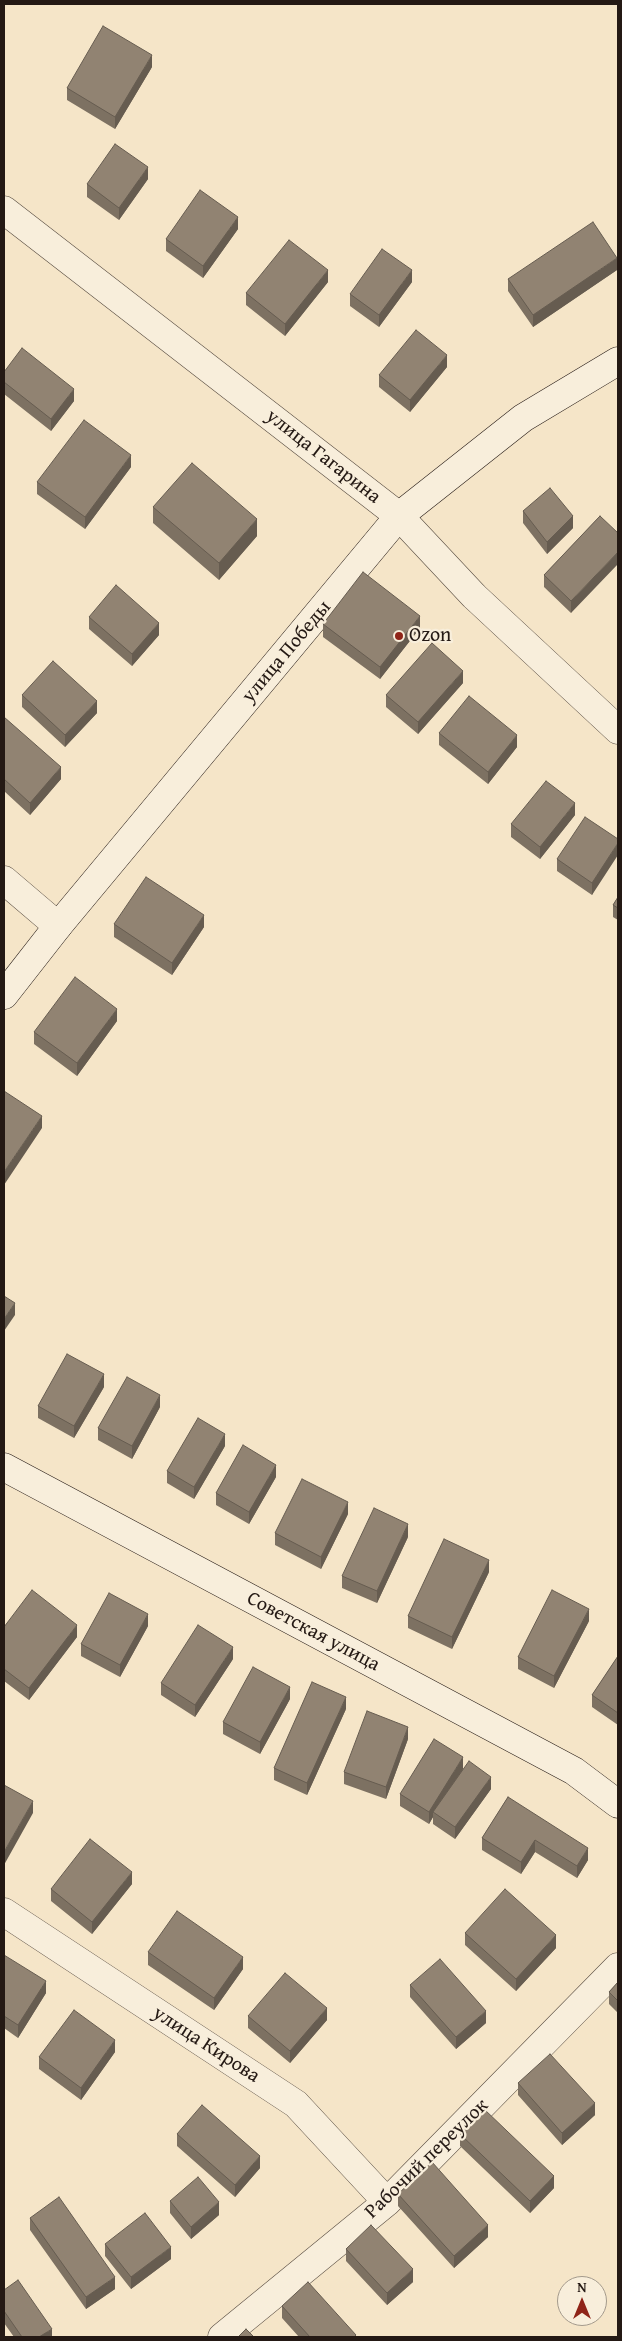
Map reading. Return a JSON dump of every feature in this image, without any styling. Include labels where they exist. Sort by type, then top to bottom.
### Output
[{"type":"street","name":"улица Гагарина","points":[[4,210],[399,516],[474,596],[618,730]]},
{"type":"street","name":"улица Победы","points":[[4,995],[58,926],[399,516],[524,418],[618,361]]},
{"type":"street","points":[[4,880],[58,926]]},
{"type":"street","name":"Советская улица","points":[[4,1467],[574,1771],[618,1804]]},
{"type":"street","name":"улица Кирова","points":[[4,1912],[296,2104],[388,2202]]},
{"type":"street","name":"Рабочий переулок","points":[[222,2337],[388,2202],[618,1967]]},
{"type":"building","points":[[103,26],[152,55],[115,117],[67,88]]},
{"type":"building","points":[[115,144],[148,167],[119,208],[87,184]]},
{"type":"building","points":[[200,190],[238,217],[203,266],[166,239]]},
{"type":"building","points":[[593,222],[617,258],[533,315],[508,279]]},
{"type":"building","points":[[289,240],[328,270],[285,324],[246,293]]},
{"type":"building","points":[[382,249],[412,270],[379,315],[350,294]]},
{"type":"building","points":[[416,330],[447,355],[410,400],[379,375]]},
{"type":"building","points":[[22,348],[74,389],[51,419],[4,382],[4,372]]},
{"type":"building","points":[[84,420],[131,455],[85,517],[37,482]]},
{"type":"building","points":[[192,463],[257,519],[219,563],[153,507]]},
{"type":"building","points":[[550,488],[573,516],[547,542],[523,511]]},
{"type":"building","points":[[600,516],[618,533],[618,552],[571,601],[544,575]]},
{"type":"building","points":[[363,572],[420,616],[380,667],[323,624]]},
{"type":"building","points":[[116,585],[159,623],[132,654],[89,617]]},
{"type":"building","points":[[432,643],[463,671],[418,722],[386,695]]},
{"type":"building","points":[[53,661],[97,701],[65,735],[22,695]]},
{"type":"building","points":[[469,696],[517,735],[488,772],[439,733]]},
{"type":"building","points":[[4,717],[61,767],[30,803],[4,779]]},
{"type":"building","points":[[546,781],[575,803],[540,847],[511,824]]},
{"type":"building","points":[[585,817],[618,839],[618,843],[592,883],[557,859]]},
{"type":"building","points":[[146,877],[204,915],[172,963],[114,924]]},
{"type":"building","points":[[618,897],[618,908],[613,905]]},
{"type":"building","points":[[75,977],[117,1009],[77,1063],[34,1032]]},
{"type":"building","points":[[4,1091],[42,1116],[4,1172]]},
{"type":"building","points":[[4,1296],[15,1303],[4,1319]]},
{"type":"building","points":[[67,1354],[104,1374],[74,1426],[38,1406]]},
{"type":"building","points":[[127,1377],[160,1395],[132,1446],[98,1428]]},
{"type":"building","points":[[198,1418],[225,1434],[194,1487],[167,1471]]},
{"type":"building","points":[[243,1445],[276,1465],[249,1512],[216,1493]]},
{"type":"building","points":[[302,1479],[348,1502],[321,1557],[275,1533]]},
{"type":"building","points":[[374,1508],[408,1524],[377,1591],[342,1576]]},
{"type":"building","points":[[444,1539],[489,1560],[452,1637],[408,1616]]},
{"type":"building","points":[[32,1590],[77,1625],[29,1688],[4,1669],[4,1627]]},
{"type":"building","points":[[552,1590],[589,1609],[554,1676],[518,1657]]},
{"type":"building","points":[[109,1593],[148,1614],[120,1665],[81,1644]]},
{"type":"building","points":[[198,1625],[233,1647],[195,1705],[161,1683]]},
{"type":"building","points":[[618,1656],[618,1713],[592,1695]]},
{"type":"building","points":[[253,1667],[290,1687],[260,1742],[223,1722]]},
{"type":"building","points":[[312,1682],[346,1697],[307,1783],[274,1768]]},
{"type":"building","points":[[367,1711],[408,1727],[386,1787],[344,1772]]},
{"type":"building","points":[[434,1739],[463,1757],[429,1812],[400,1794]]},
{"type":"building","points":[[469,1761],[491,1777],[455,1827],[433,1812]]},
{"type":"building","points":[[4,1785],[33,1801],[4,1852]]},
{"type":"building","points":[[508,1797],[588,1848],[577,1866],[535,1840],[521,1862],[482,1838]]},
{"type":"building","points":[[90,1839],[132,1872],[92,1922],[51,1889]]},
{"type":"building","points":[[505,1889],[556,1935],[516,1979],[465,1933]]},
{"type":"building","points":[[177,1911],[243,1957],[214,1998],[148,1952]]},
{"type":"building","points":[[4,1955],[46,1981],[18,2025],[4,2016]]},
{"type":"building","points":[[440,1959],[486,2011],[456,2037],[410,1985]]},
{"type":"building","points":[[285,1973],[327,2008],[290,2051],[248,2016]]},
{"type":"building","points":[[618,1982],[618,2001],[609,1992]]},
{"type":"building","points":[[74,2010],[115,2040],[81,2088],[39,2057]]},
{"type":"building","points":[[550,2054],[595,2103],[562,2133],[518,2083]]},
{"type":"building","points":[[202,2105],[260,2156],[235,2185],[177,2134]]},
{"type":"building","points":[[484,2109],[554,2176],[530,2201],[460,2134]]},
{"type":"building","points":[[432,2162],[488,2225],[454,2256],[398,2194]]},
{"type":"building","points":[[198,2177],[219,2202],[191,2227],[170,2201]]},
{"type":"building","points":[[59,2197],[115,2277],[86,2297],[30,2218]]},
{"type":"building","points":[[145,2213],[171,2247],[131,2277],[105,2244]]},
{"type":"building","points":[[371,2225],[413,2269],[387,2293],[346,2249]]},
{"type":"building","points":[[18,2280],[52,2329],[39,2337],[22,2337],[4,2311],[4,2290]]},
{"type":"building","points":[[308,2282],[356,2335],[354,2337],[310,2337],[282,2306]]},
{"type":"building","points":[[246,2329],[254,2337],[238,2337]]},
{"type":"place","name":"Ozon","points":[[399,636]]}]
